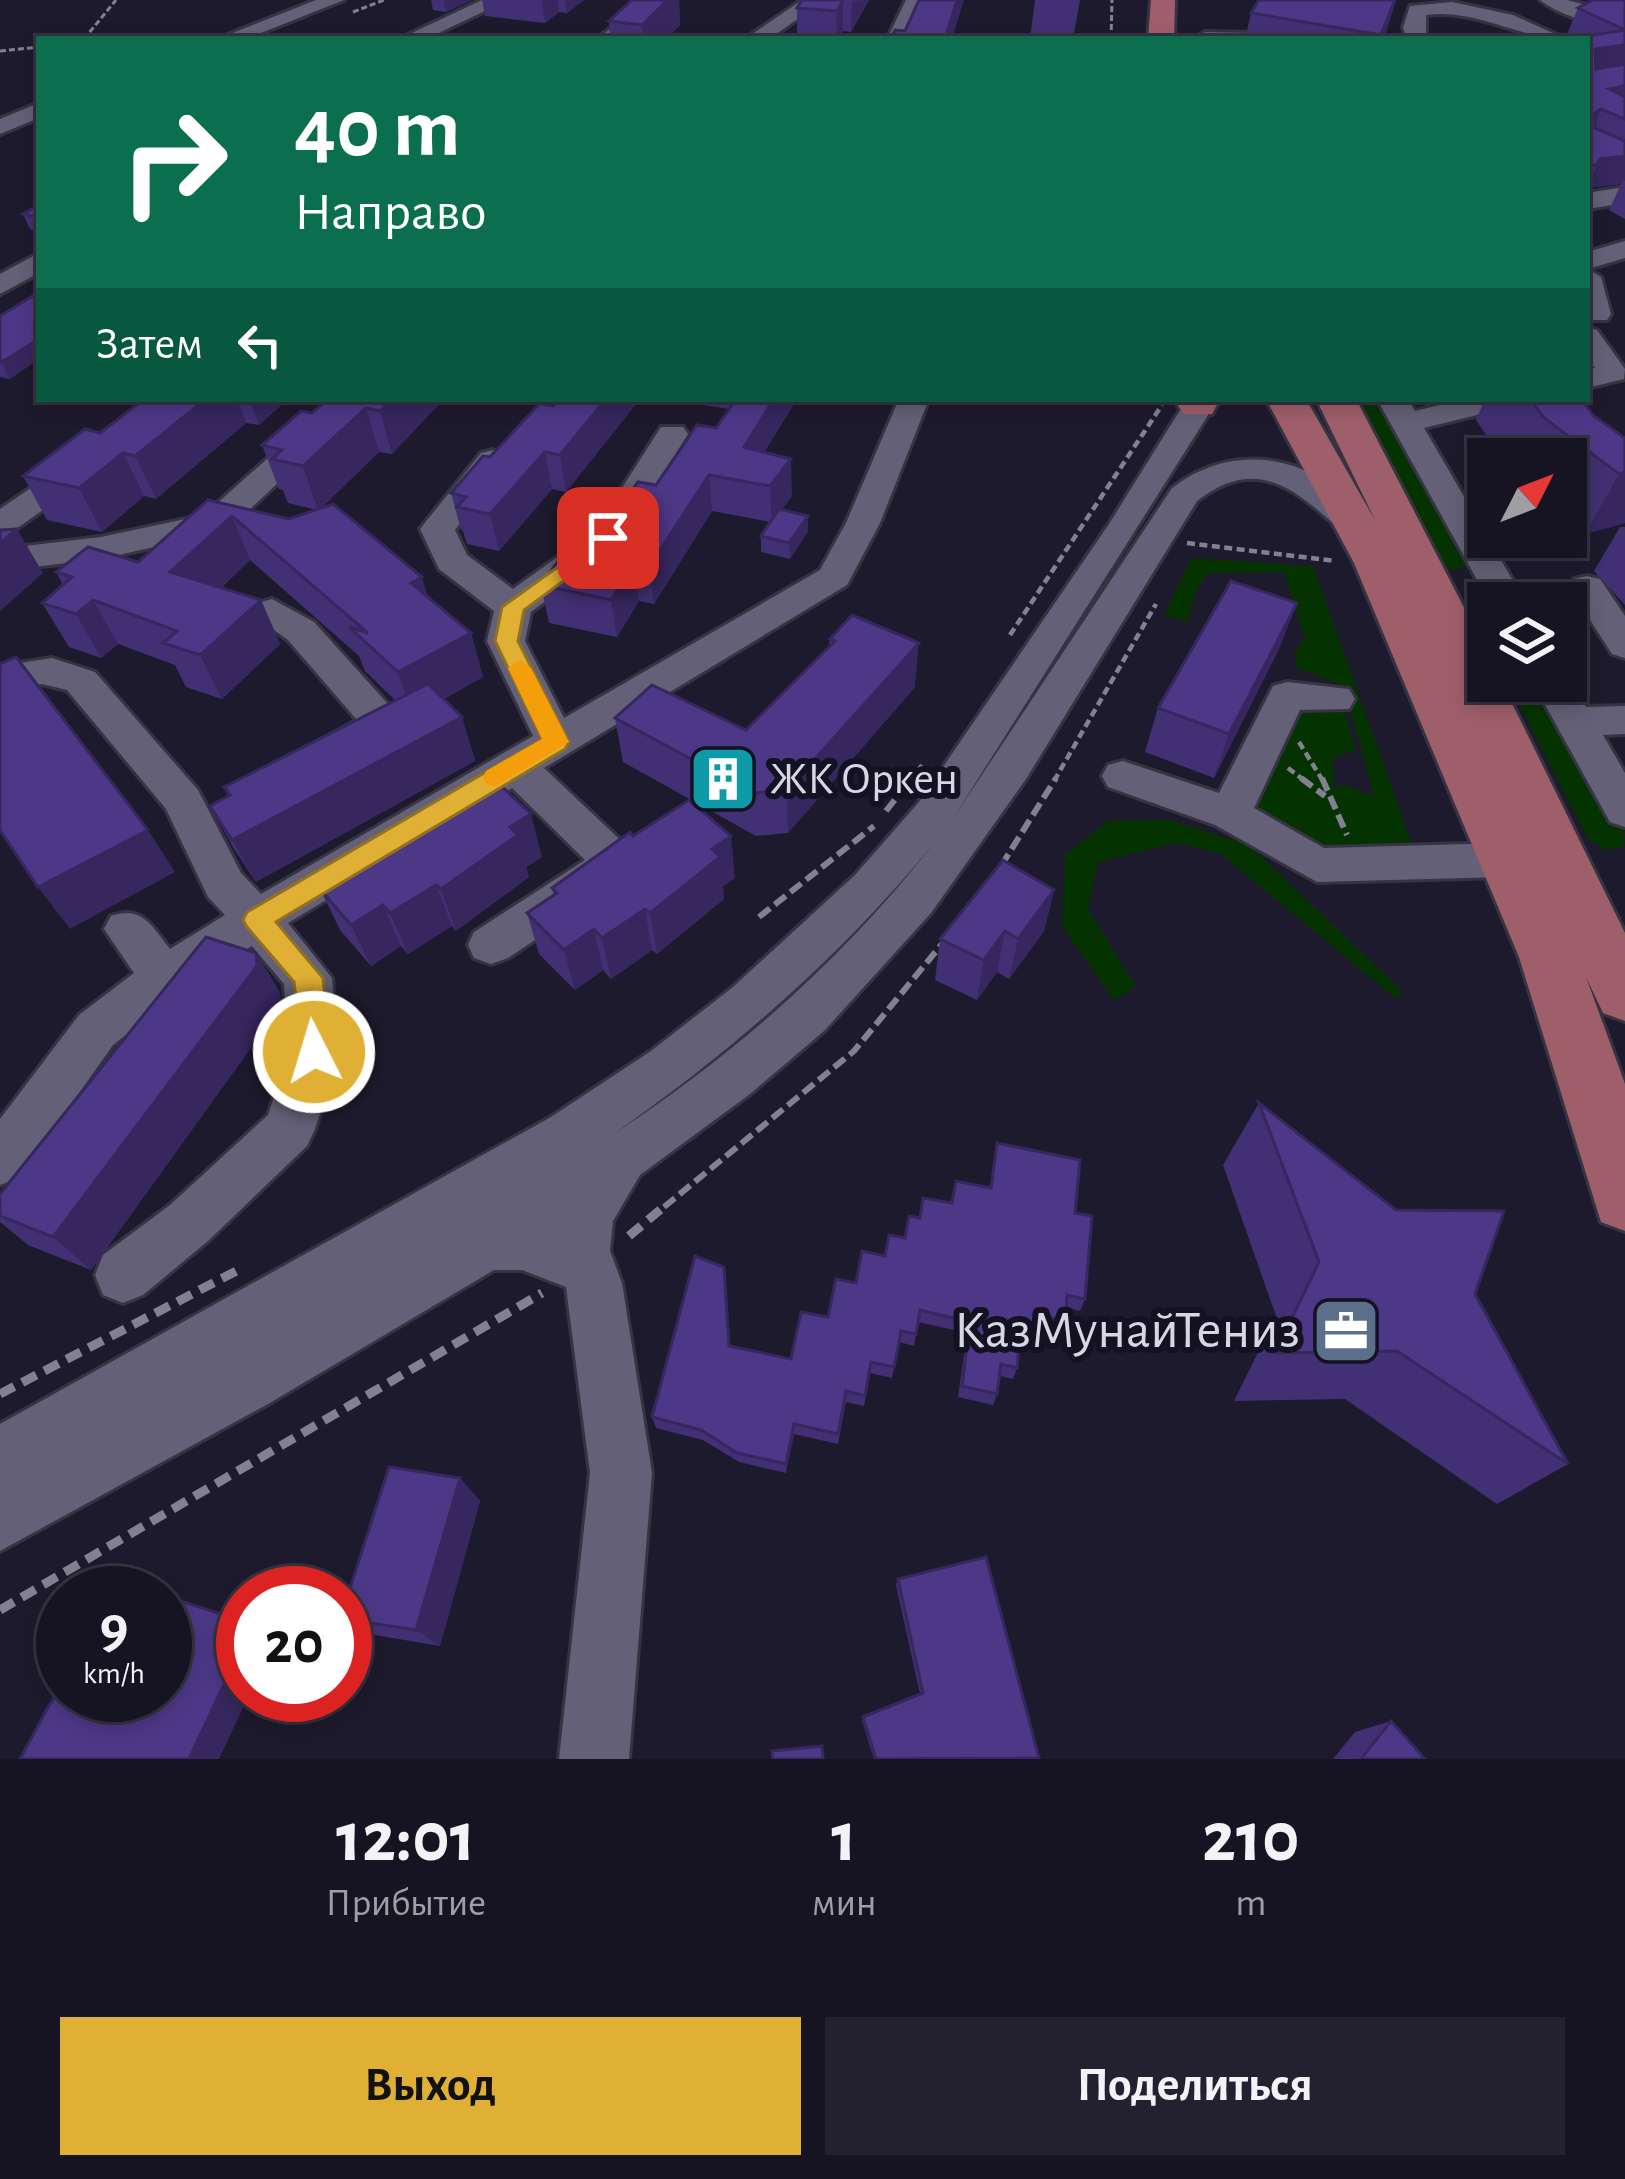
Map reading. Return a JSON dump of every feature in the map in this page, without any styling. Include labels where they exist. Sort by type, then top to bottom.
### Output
[{"type":"main road","points":[[1138,36],[1139,0]]},
{"type":"main road","points":[[1161,36],[1163,0]]},
{"type":"main road","points":[[1288,402],[1368,546],[1549,957],[1607,1126],[1625,1199]]},
{"type":"main road","points":[[1338,402],[1452,629],[1625,995]]},
{"type":"street","points":[[235,36],[334,0]]},
{"type":"street","points":[[416,36],[498,0]]},
{"type":"street","points":[[584,29],[625,0]]},
{"type":"street","points":[[610,36],[664,0]]},
{"type":"street","points":[[760,36],[815,0]]},
{"type":"street","points":[[898,36],[916,0]]},
{"type":"street","points":[[1550,0],[1582,14],[1616,18],[1612,0]]},
{"type":"street","points":[[1407,33],[1417,10],[1458,2],[1490,10],[1549,36]]},
{"type":"street","points":[[278,20],[299,31]]},
{"type":"street","points":[[1205,31],[1236,36]]},
{"type":"street","points":[[0,127],[36,111]]},
{"type":"street","points":[[1590,201],[1625,195]]},
{"type":"street","points":[[1590,260],[1625,249]]},
{"type":"street","points":[[0,286],[36,263]]},
{"type":"street","points":[[1590,322],[1625,333]]},
{"type":"street","points":[[1590,322],[1609,380]]},
{"type":"street","points":[[0,525],[178,402]]},
{"type":"street","points":[[0,560],[101,548],[215,524],[349,402]]},
{"type":"street","points":[[0,1161],[96,1030],[164,977],[834,577],[863,523],[913,402]]},
{"type":"street","points":[[0,1519],[406,1293],[624,1159],[809,1015],[901,916],[971,824],[1120,531],[1192,402]]},
{"type":"street","points":[[1476,402],[1399,411],[1496,582]]},
{"type":"street","points":[[556,742],[506,641],[514,607],[608,538],[673,434]]},
{"type":"street","points":[[512,438],[437,529],[452,561],[514,607]]},
{"type":"street","points":[[0,1458],[570,1134],[669,1067],[750,1001],[871,887],[934,813],[1120,531],[1184,495],[1203,476],[1223,468],[1269,469],[1323,495],[1368,546]]},
{"type":"street","points":[[834,577],[853,619]]},
{"type":"street","points":[[1587,587],[1625,644]]},
{"type":"street","points":[[251,618],[272,610],[301,631],[382,724],[300,771]]},
{"type":"street","points":[[0,679],[23,672],[64,670],[82,681],[183,801],[224,885],[308,978],[314,1052],[289,1129],[189,1222],[123,1275]]},
{"type":"street","points":[[1229,814],[1287,696],[1335,699]]},
{"type":"street","points":[[1564,702],[1623,802]]},
{"type":"street","points":[[1574,721],[1625,721]]},
{"type":"street","points":[[491,945],[616,862],[515,766]]},
{"type":"street","points":[[1124,776],[1229,814],[1317,865],[1504,860]]},
{"type":"street","points":[[197,830],[238,807]]},
{"type":"street","points":[[128,929],[164,977]]},
{"type":"street","points":[[595,1759],[621,1473],[594,1283],[586,1268],[584,1214],[624,1159]]},
{"type":"street","points":[[487,1243],[522,1243],[586,1268]]},
{"type":"path","points":[[86,36],[116,0]]},
{"type":"path","points":[[1112,0],[1112,36]]},
{"type":"path","points":[[0,51],[36,47]]},
{"type":"path","points":[[1010,635],[1120,531],[1192,402]]},
{"type":"path","points":[[1120,531],[1368,546]]},
{"type":"path","points":[[1269,732],[1320,766],[1328,797],[1361,863]]},
{"type":"path","points":[[1269,732],[1328,797]]},
{"type":"path","points":[[760,917],[876,825],[934,749]]},
{"type":"path","points":[[0,1394],[244,1266]]},
{"type":"green space","points":[[1355,402],[1382,405],[1468,563],[1452,570],[1437,563]]},
{"type":"green space","points":[[1191,558],[1313,566],[1414,850],[1324,847],[1287,833],[1245,802],[1302,705],[1344,710],[1356,750],[1333,758],[1334,790],[1343,784],[1374,797],[1344,686],[1297,668],[1295,651],[1305,638],[1284,572],[1208,573],[1196,590],[1188,622],[1164,616]]},
{"type":"green space","points":[[1518,702],[1550,702],[1625,835],[1624,846],[1608,850],[1589,840]]},
{"type":"green space","points":[[1170,820],[1249,845],[1404,993],[1394,997],[1221,854],[1177,843],[1098,862],[1088,909],[1136,987],[1114,1000],[1062,926],[1065,855],[1108,821]]},
{"type":"building","points":[[632,0],[668,0],[642,25],[609,21]]},
{"type":"building","points":[[802,0],[843,0],[837,11],[797,8]]},
{"type":"building","points":[[919,0],[957,0],[946,36],[892,36],[895,30],[905,31]]},
{"type":"building","points":[[1259,0],[1395,0],[1381,35],[1251,13]]},
{"type":"building","points":[[1593,0],[1625,0],[1625,30],[1578,8]]},
{"type":"building","points":[[1625,30],[1625,45],[1595,49],[1596,69],[1625,64],[1625,86],[1609,89],[1625,97],[1625,119],[1601,109],[1595,113],[1595,128],[1625,141],[1625,156],[1600,159],[1596,166],[1590,163],[1587,36]]},
{"type":"building","points":[[36,294],[36,341],[0,363],[0,316]]},
{"type":"building","points":[[140,402],[202,402],[135,456],[123,453],[79,488],[23,476],[85,429],[100,433]]},
{"type":"building","points":[[325,402],[389,402],[380,411],[366,408],[303,466],[272,459],[282,450],[262,445],[301,411],[312,413]]},
{"type":"building","points":[[557,402],[604,402],[560,455],[545,452],[490,514],[457,507],[466,497],[451,493],[483,456],[490,457],[540,403],[553,406]]},
{"type":"building","points":[[734,402],[772,402],[744,447],[791,459],[770,486],[709,475],[649,567],[634,564],[611,600],[541,585],[568,547],[581,538],[596,541],[638,482],[656,485],[697,425],[716,428]]},
{"type":"building","points":[[1532,402],[1583,402],[1594,416],[1625,438],[1625,472],[1619,474],[1587,450],[1587,438],[1571,438],[1543,417]]},
{"type":"building","points":[[208,500],[289,519],[333,504],[422,577],[411,583],[471,633],[398,672],[349,627],[368,633],[232,516],[170,572],[261,600],[200,655],[163,643],[177,631],[93,600],[76,614],[42,603],[72,577],[56,572],[88,547],[138,562]]},
{"type":"building","points":[[779,509],[808,516],[789,543],[761,536]]},
{"type":"building","points":[[17,529],[0,543],[0,530]]},
{"type":"building","points":[[1231,581],[1297,603],[1229,734],[1158,708]]},
{"type":"building","points":[[852,615],[919,643],[787,790],[754,793],[615,718],[652,685],[746,730],[835,641],[830,639]]},
{"type":"building","points":[[16,657],[148,830],[38,887],[0,830],[0,664]]},
{"type":"building","points":[[428,684],[462,717],[232,840],[210,806],[230,795],[224,787]]},
{"type":"building","points":[[498,783],[531,814],[510,827],[518,835],[441,889],[436,885],[390,913],[383,905],[351,925],[320,889],[352,870],[347,865],[392,838],[386,833],[429,808],[435,814]]},
{"type":"building","points":[[689,800],[731,836],[712,849],[720,857],[650,913],[645,909],[602,938],[594,929],[564,950],[527,913],[557,893],[552,888],[630,832],[633,836]]},
{"type":"building","points":[[1003,860],[1054,890],[1018,939],[1005,931],[984,960],[940,939]]},
{"type":"building","points":[[206,937],[256,953],[257,966],[53,1237],[0,1216],[0,1194]]},
{"type":"building","points":[[1259,1103],[1396,1210],[1504,1211],[1475,1294],[1568,1464],[1397,1351],[1275,1353],[1319,1262]]},
{"type":"building","points":[[997,1143],[1080,1160],[1075,1213],[1092,1216],[1085,1299],[1067,1295],[1065,1321],[1047,1317],[1045,1341],[1020,1336],[1017,1368],[1001,1364],[997,1394],[962,1386],[970,1322],[920,1310],[916,1334],[901,1331],[894,1367],[871,1362],[865,1396],[846,1391],[838,1434],[794,1424],[786,1464],[737,1453],[701,1430],[652,1417],[695,1256],[724,1267],[729,1346],[791,1359],[801,1312],[828,1317],[836,1279],[856,1283],[862,1251],[885,1256],[889,1235],[905,1238],[909,1216],[920,1218],[923,1198],[952,1203],[956,1181],[991,1188]]},
{"type":"building","points":[[389,1467],[460,1478],[416,1630],[372,1623],[372,1566],[357,1566]]},
{"type":"building","points":[[986,1557],[1039,1758],[876,1759],[863,1717],[923,1693],[898,1579]]},
{"type":"building","points":[[192,1605],[216,1612],[216,1702],[189,1759],[20,1759],[40,1722],[192,1722]]},
{"type":"building","points":[[1391,1721],[1425,1759],[1361,1759]]},
{"type":"building","points":[[822,1746],[823,1759],[773,1759],[772,1751]]},
{"type":"slow traffic","points":[[495,778],[556,742],[520,668]]},
{"type":"place","name":"ЖК Оркен","points":[[723,779]]},
{"type":"place","name":"КазМунайТениз","points":[[1346,1331]]},
{"type":"route","points":[[314,1052],[308,978],[257,920],[556,742],[506,641],[514,607],[608,538]]}]
